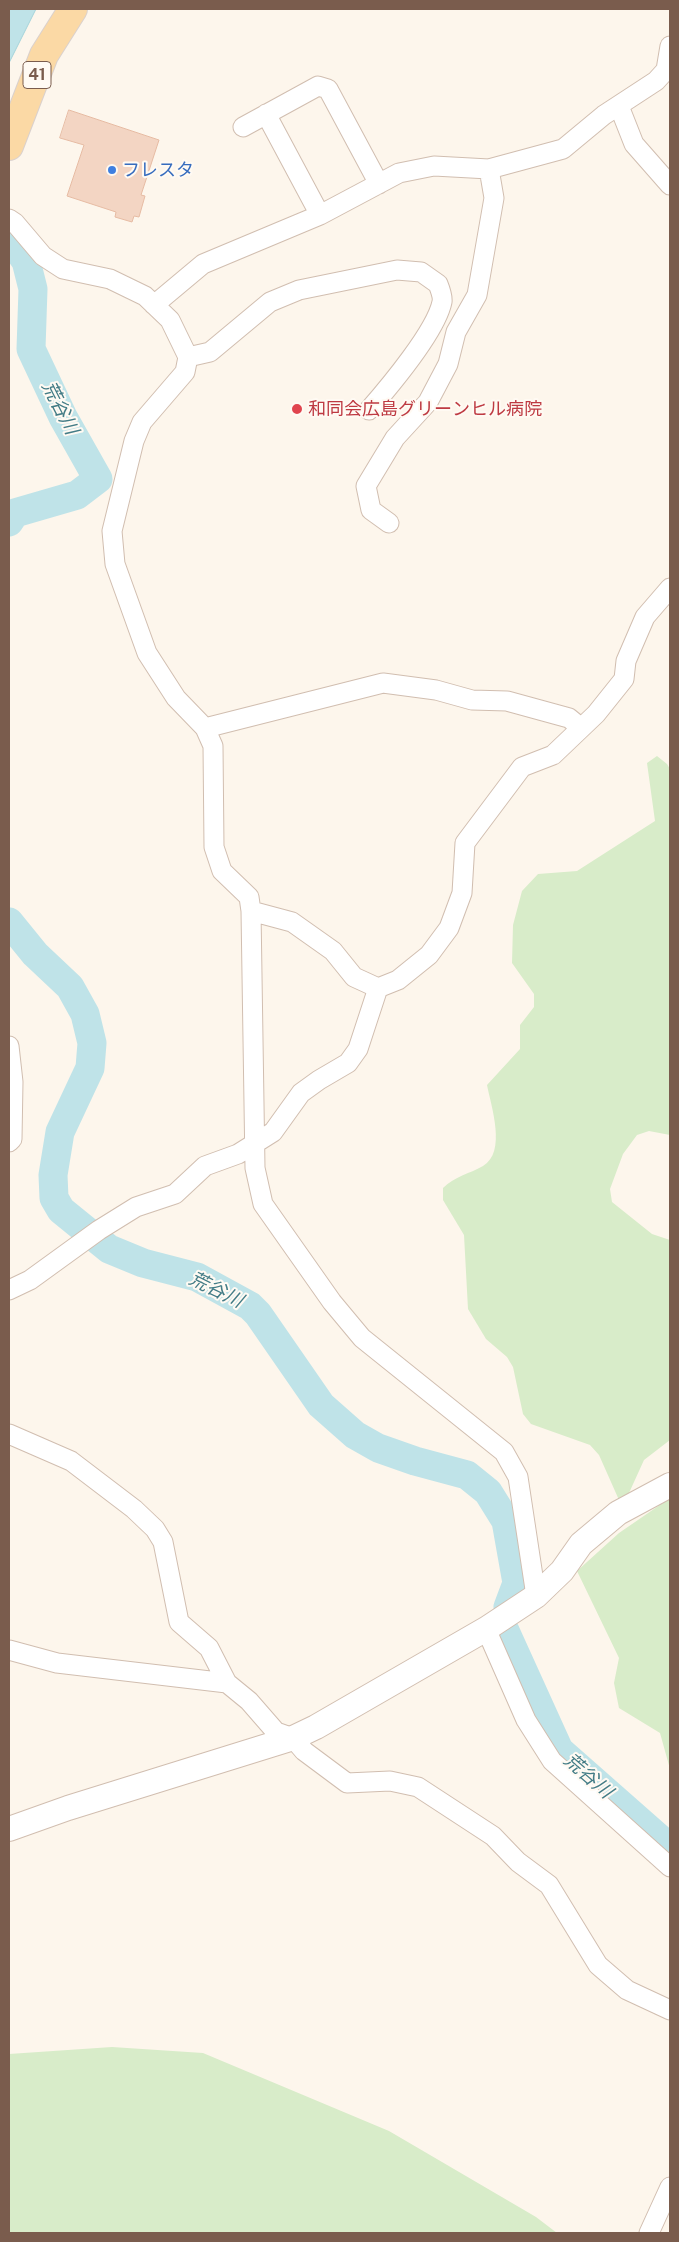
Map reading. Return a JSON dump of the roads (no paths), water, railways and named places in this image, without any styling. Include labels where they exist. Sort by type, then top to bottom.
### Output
[{"type":"main road","name":"41","points":[[9,146],[44,54],[73,9]]},
{"type":"street","points":[[154,305],[203,264],[320,215],[399,173],[434,166],[489,169],[563,149],[604,114],[656,81],[666,70],[670,46]]},
{"type":"street","points":[[243,128],[318,86],[328,89],[379,184]]},
{"type":"street","points":[[619,106],[634,144],[670,185]]},
{"type":"street","points":[[266,114],[320,215]]},
{"type":"street","points":[[389,523],[371,510],[366,486],[395,438],[428,402],[448,364],[456,332],[478,295],[494,198],[489,169]]},
{"type":"street","points":[[9,219],[15,223],[44,256],[63,270],[110,279],[145,296],[170,320],[188,357],[184,372],[142,422],[134,442],[112,531],[115,564],[148,653],[176,698],[205,728],[213,746],[214,847],[222,871],[249,897],[251,911],[255,1168],[263,1204],[332,1302],[362,1338],[504,1452],[518,1477],[536,1596]]},
{"type":"street","points":[[188,357],[210,352],[270,302],[299,290],[398,270],[421,272],[438,284],[443,300],[430,329],[392,384],[369,410]]},
{"type":"street","points":[[251,911],[292,922],[333,951],[354,977],[378,988],[398,980],[429,955],[449,928],[462,893],[465,843],[522,767],[553,755],[580,727],[596,714],[624,679],[626,661],[645,617],[670,588]]},
{"type":"street","points":[[205,728],[383,682],[436,690],[472,700],[508,701],[569,718],[580,727]]},
{"type":"street","points":[[9,1290],[30,1280],[99,1230],[136,1207],[175,1194],[205,1166],[238,1154],[273,1132],[301,1093],[348,1062],[358,1049],[378,988]]},
{"type":"street","points":[[9,1046],[13,1082],[12,1139],[9,1142]]},
{"type":"street","points":[[9,1434],[71,1461],[134,1509],[155,1529],[162,1542],[180,1622],[209,1648],[226,1683],[249,1701],[276,1732],[293,1738],[304,1751],[347,1784],[390,1781],[418,1787],[494,1836],[518,1862],[549,1886],[598,1965],[627,1990],[670,2010]]},
{"type":"street","points":[[9,1829],[68,1808],[293,1738],[348,1710],[486,1629],[536,1596],[562,1571],[581,1544],[618,1513],[670,1485]]},
{"type":"street","points":[[486,1629],[526,1720],[552,1761],[670,1867]]},
{"type":"street","points":[[9,1650],[57,1663],[226,1683]]},
{"type":"street","points":[[649,2233],[670,2187]]},
{"type":"water","points":[[9,9],[36,9],[9,63]]},
{"type":"waterway","name":"荒谷川","points":[[9,237],[26,261],[33,289],[31,349],[63,417],[98,479],[77,495],[15,513],[9,522]]},
{"type":"waterway","name":"荒谷川","points":[[9,922],[35,954],[70,987],[85,1014],[92,1043],[90,1068],[60,1132],[53,1175],[54,1198],[61,1210],[109,1249],[143,1263],[197,1277],[250,1306],[258,1314],[321,1405],[355,1435],[378,1448],[415,1461],[467,1475],[488,1492],[506,1521],[517,1583],[508,1607]]},
{"type":"waterway","name":"荒谷川","points":[[505,1631],[559,1750],[670,1848]]},
{"type":"place","name":"フレスタ","points":[[112,170]]},
{"type":"place","name":"和同会広島グリーンヒル病院","points":[[297,409]]}]
